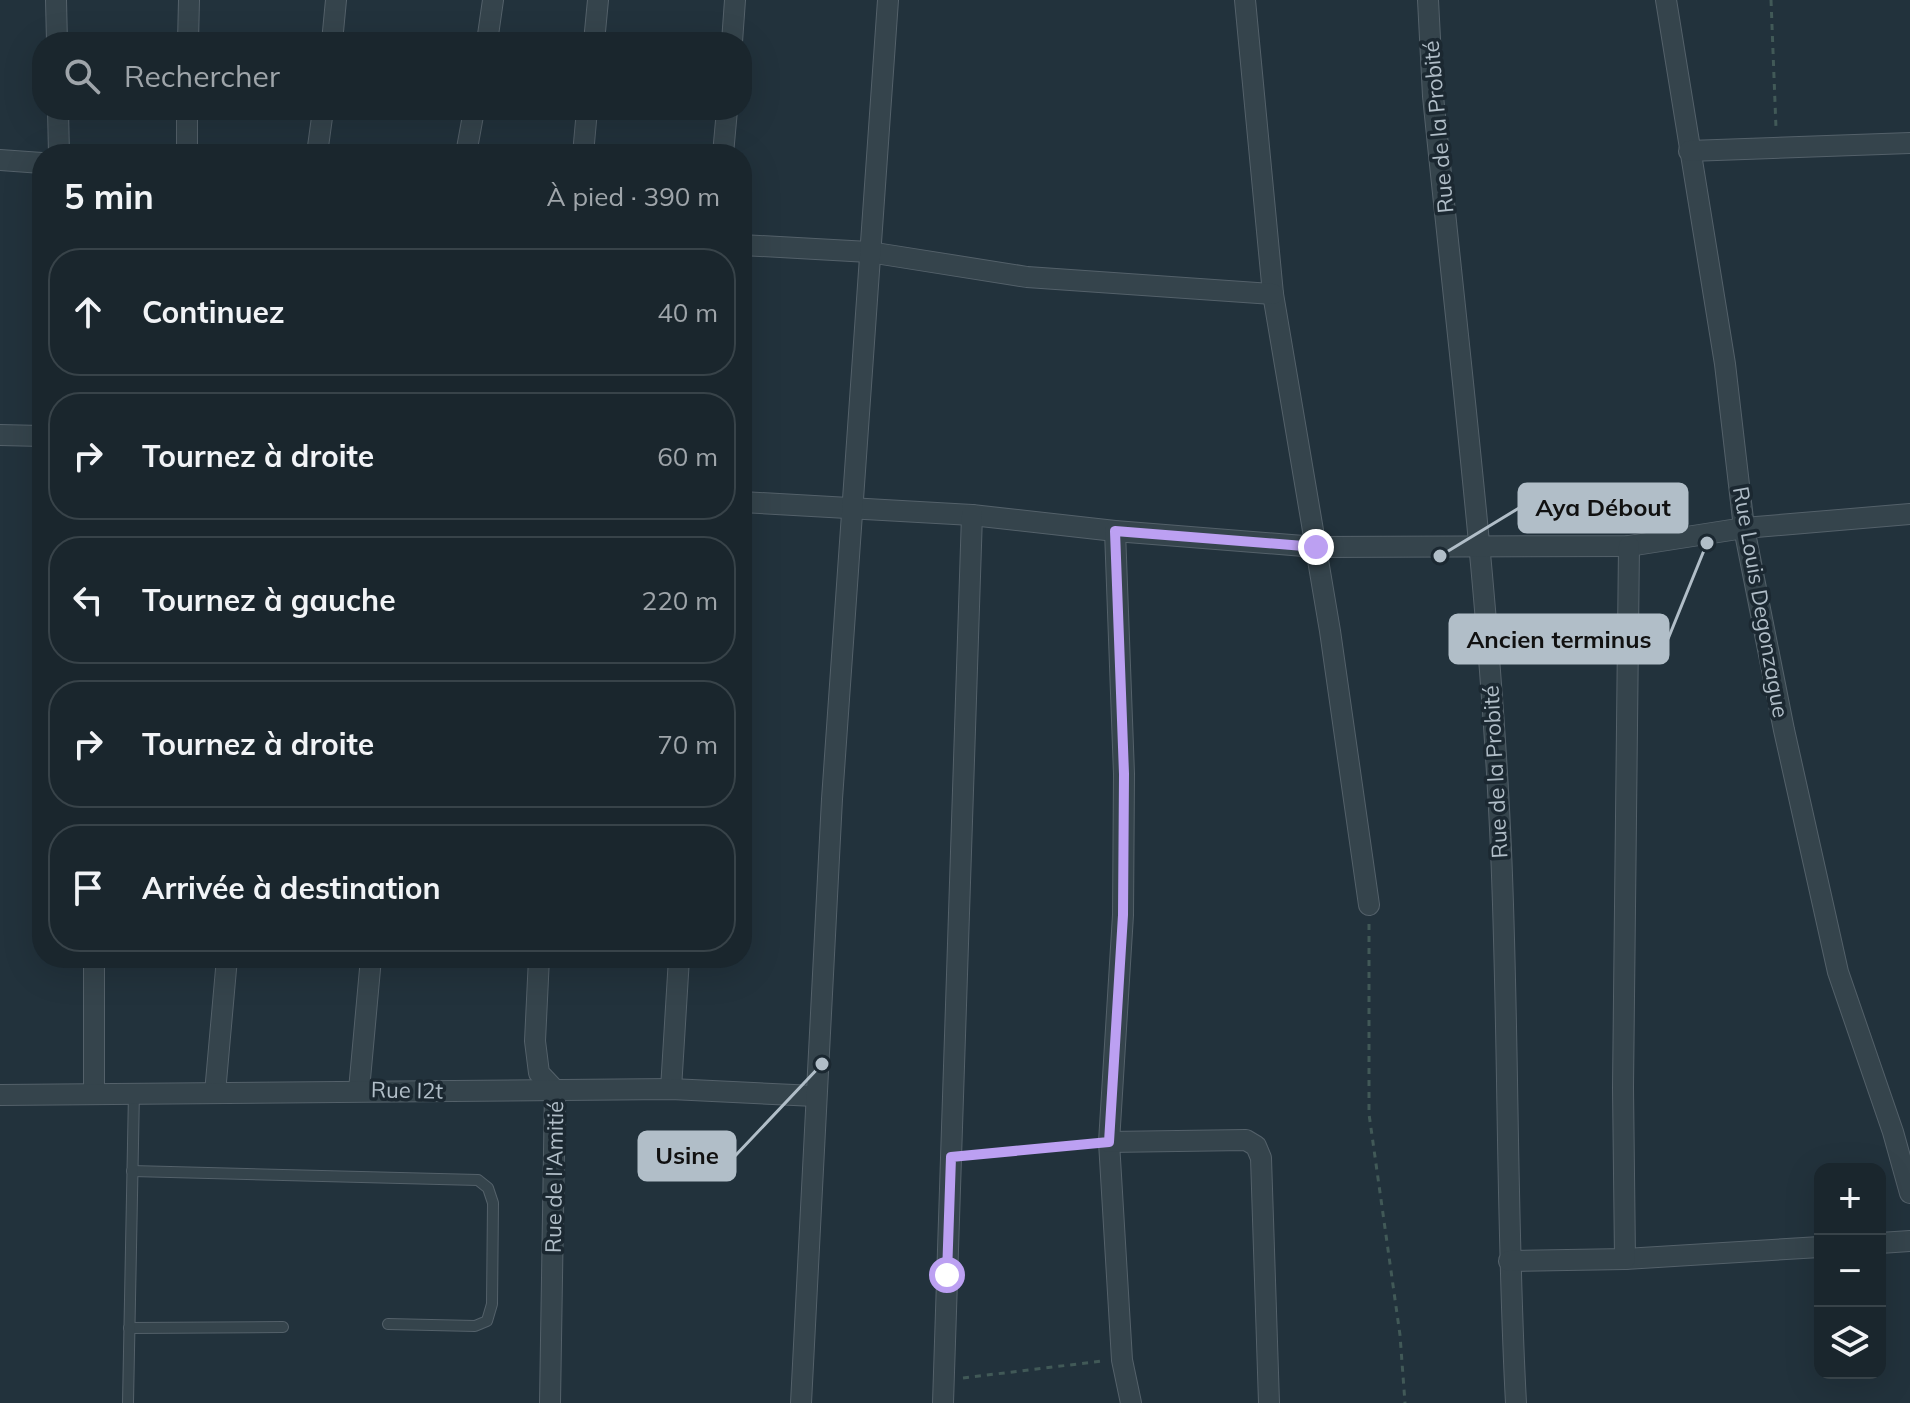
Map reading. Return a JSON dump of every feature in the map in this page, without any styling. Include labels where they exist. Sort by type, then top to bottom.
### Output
[{"type":"street","points":[[56,0],[57,32]]},
{"type":"street","points":[[188,32],[189,0]]},
{"type":"street","points":[[333,32],[336,0]]},
{"type":"street","points":[[488,32],[493,0]]},
{"type":"street","points":[[595,32],[598,0]]},
{"type":"street","points":[[733,32],[735,0]]},
{"type":"street","points":[[801,1403],[815,1096],[851,507],[888,0]]},
{"type":"street","points":[[1245,0],[1273,294],[1316,547],[1369,905]]},
{"type":"street","name":"Rue de la Probité","points":[[1428,0],[1433,96],[1478,546],[1501,850],[1509,1261],[1516,1403]]},
{"type":"street","name":"Rue Louis Degonzague","points":[[1666,0],[1725,364],[1744,528],[1828,935],[1910,1193]]},
{"type":"street","points":[[58,120],[59,144]]},
{"type":"street","points":[[187,120],[187,144]]},
{"type":"street","points":[[318,144],[322,120]]},
{"type":"street","points":[[468,144],[472,120]]},
{"type":"street","points":[[584,144],[586,120]]},
{"type":"street","points":[[724,144],[726,120]]},
{"type":"street","points":[[1689,151],[1910,143]]},
{"type":"street","points":[[0,160],[32,162]]},
{"type":"street","points":[[752,246],[869,252],[1027,277],[1273,294]]},
{"type":"street","points":[[0,435],[32,436]]},
{"type":"street","points":[[752,502],[972,515],[1115,531],[1316,547],[1629,546],[1744,528],[1910,514]]},
{"type":"street","points":[[943,1403],[972,515]]},
{"type":"street","points":[[1115,531],[1124,774],[1124,899],[1109,1142],[1122,1360],[1131,1403]]},
{"type":"street","points":[[1625,1259],[1623,1088],[1629,546]]},
{"type":"street","points":[[94,968],[94,1092]]},
{"type":"street","points":[[215,1093],[226,968]]},
{"type":"street","points":[[359,1090],[370,968]]},
{"type":"street","name":"Rue de l'Amitié","points":[[539,968],[535,1041],[539,1073],[555,1090],[550,1403]]},
{"type":"street","points":[[671,1089],[678,968]]},
{"type":"street","name":"Rue I2t","points":[[0,1095],[671,1089],[815,1096]]},
{"type":"street","points":[[1109,1142],[1246,1140],[1256,1146],[1261,1158],[1269,1403]]},
{"type":"street","points":[[1886,1243],[1910,1241]]},
{"type":"street","points":[[1509,1261],[1625,1259],[1814,1247]]},
{"type":"lane","points":[[128,1403],[134,1092]]},
{"type":"lane","points":[[132,1171],[478,1180],[488,1188],[493,1203],[492,1304],[487,1321],[475,1326],[388,1324]]},
{"type":"lane","points":[[129,1328],[283,1327]]},
{"type":"path","points":[[1771,0],[1776,148]]},
{"type":"path","points":[[1369,905],[1369,1114],[1400,1335],[1405,1403]]},
{"type":"path","points":[[951,1157],[1109,1142]]},
{"type":"path","points":[[943,1381],[1122,1360]]},
{"type":"place","name":"Ancien terminus","points":[[1707,543]]},
{"type":"place","name":"Aya Débout","points":[[1440,556]]},
{"type":"place","name":"Usine","points":[[822,1064]]},
{"type":"route","points":[[947,1275],[951,1157],[1109,1142],[1123,915],[1124,774],[1115,531],[1316,547]]}]
